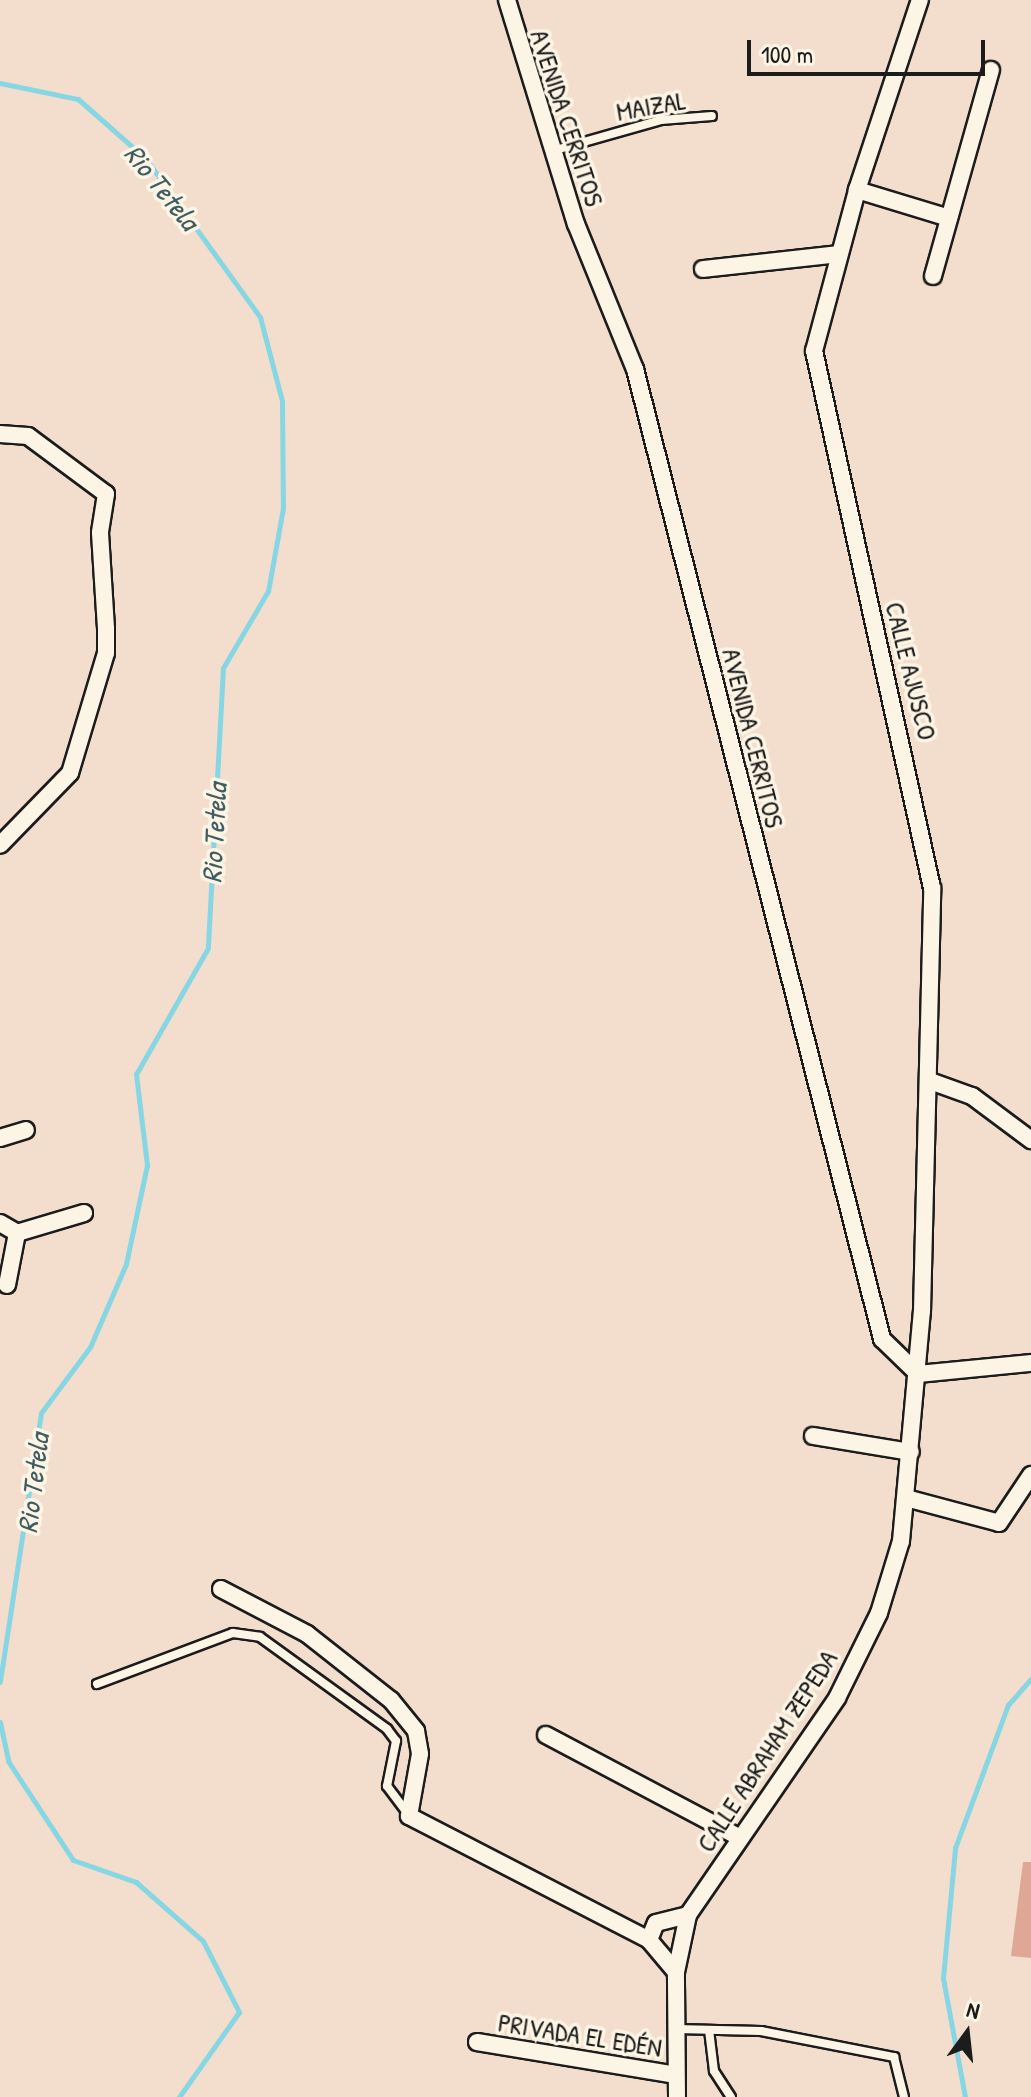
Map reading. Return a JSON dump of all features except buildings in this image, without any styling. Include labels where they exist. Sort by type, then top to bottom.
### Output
[{"type":"street","name":"AVENIDA CERRITOS","points":[[507,0],[551,151],[635,369],[882,1339],[918,1374]]},
{"type":"street","name":"CALLE AJUSCO","points":[[918,1374],[930,1081],[927,844],[818,395],[814,351],[857,190],[920,0]]},
{"type":"street","points":[[933,276],[991,70]]},
{"type":"street","points":[[857,190],[949,218]]},
{"type":"street","points":[[703,269],[838,254]]},
{"type":"street","points":[[0,434],[28,436],[54,451],[106,494],[100,533],[106,653],[70,773],[0,845]]},
{"type":"street","points":[[930,1081],[972,1096],[1031,1140]]},
{"type":"street","points":[[0,1138],[26,1130]]},
{"type":"street","points":[[0,1223],[17,1233],[84,1213]]},
{"type":"street","points":[[7,1285],[17,1233]]},
{"type":"street","points":[[918,1374],[1031,1363]]},
{"type":"street","name":"CALLE ABRAHAM ZEPEDA","points":[[677,2097],[676,1972],[688,1915],[837,1698],[879,1613],[906,1498],[918,1374]]},
{"type":"street","points":[[813,1436],[911,1452]]},
{"type":"street","points":[[906,1498],[999,1523],[1031,1475]]},
{"type":"street","points":[[221,1589],[307,1634],[391,1700],[416,1731],[420,1754],[409,1816],[649,1940],[676,1972]]},
{"type":"street","points":[[546,1735],[739,1837]]},
{"type":"street","points":[[649,1940],[656,1923],[688,1915]]},
{"type":"street","name":"PRIVADA EL EDÉN","points":[[477,2042],[676,2075]]},
{"type":"lane","name":"MAIZAL","points":[[551,151],[661,120],[712,116]]},
{"type":"lane","points":[[97,1684],[233,1633],[260,1637],[387,1729],[396,1741],[387,1786],[409,1816]]},
{"type":"lane","points":[[675,2029],[761,2031],[894,2057],[904,2097]]},
{"type":"lane","points":[[709,2030],[714,2071],[731,2097]]},
{"type":"waterway","name":"Rio Tetela","points":[[0,83],[78,99],[146,159],[260,317],[282,401],[283,508],[268,591],[223,668],[208,948],[136,1074],[147,1165],[126,1264],[90,1347],[41,1413],[0,1682]]},
{"type":"waterway","points":[[965,2097],[943,1978],[955,1848],[1008,1705],[1031,1679]]},
{"type":"waterway","name":"Rio Tetela","points":[[0,1722],[8,1761],[73,1860],[136,1882],[203,1941],[239,2012],[179,2097]]}]
